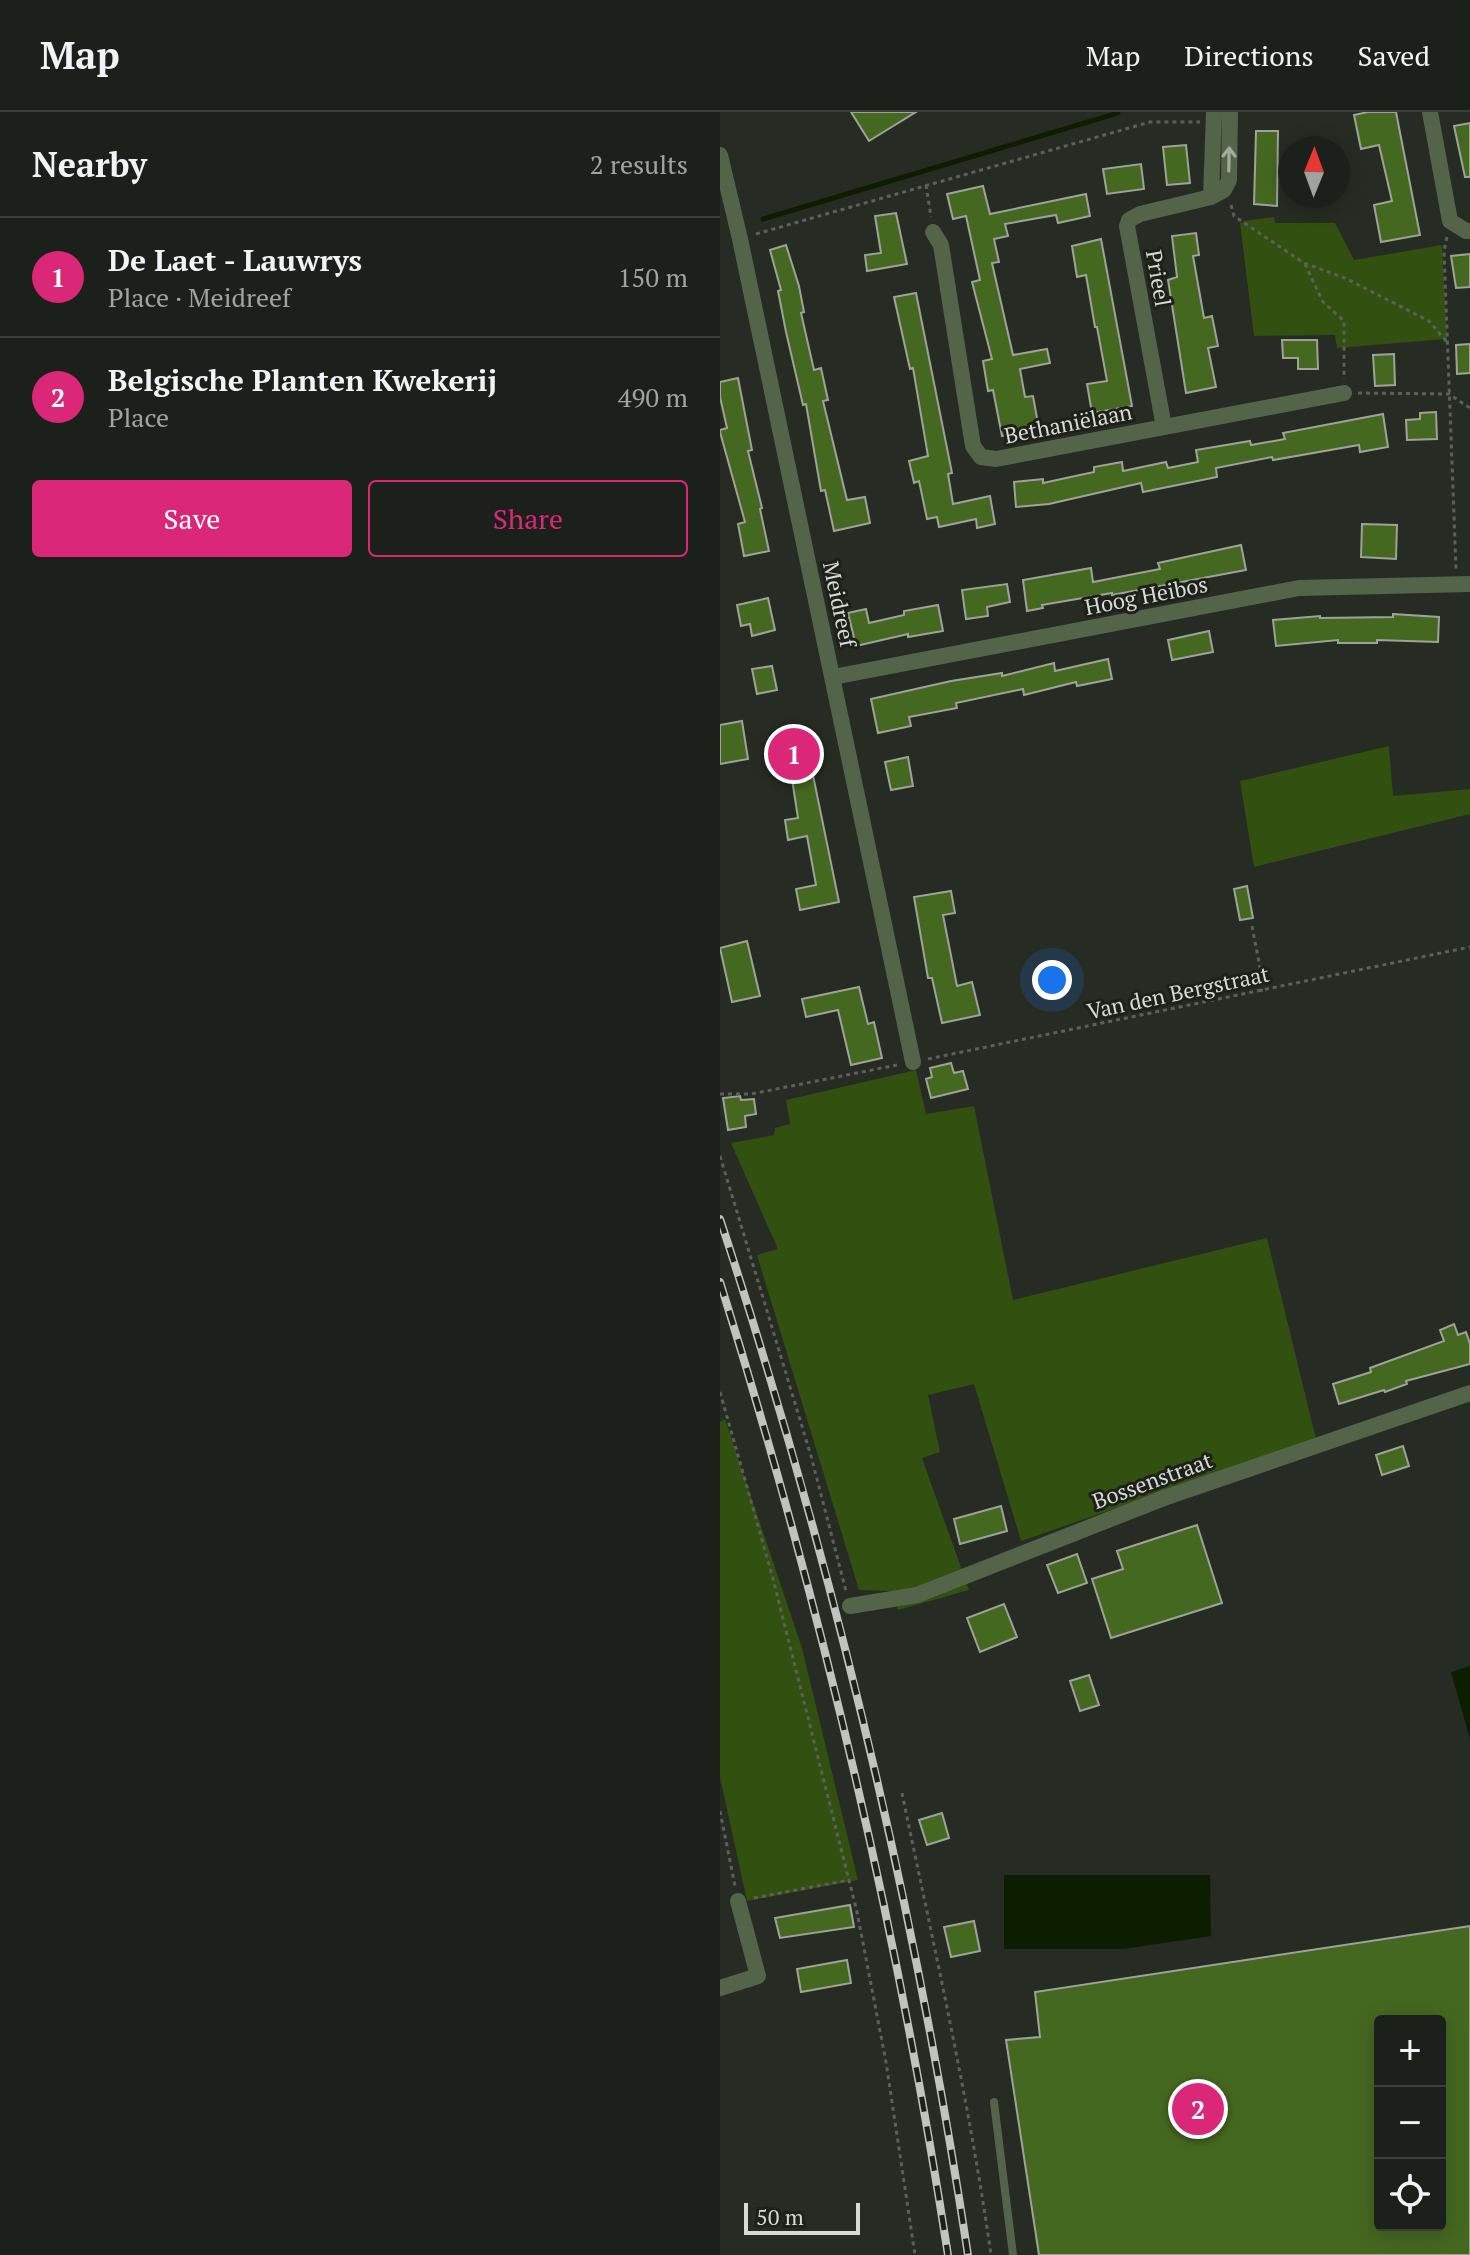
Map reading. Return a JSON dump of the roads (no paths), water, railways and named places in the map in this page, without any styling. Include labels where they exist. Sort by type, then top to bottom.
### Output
[{"type":"street","points":[[1218,194],[1229,180],[1230,112]]},
{"type":"street","points":[[1430,112],[1450,221],[1470,231]]},
{"type":"street","points":[[1214,117],[1218,194]]},
{"type":"street","name":"Meidreef","points":[[720,155],[913,1062]]},
{"type":"street","name":"Prieel","points":[[1164,427],[1127,226],[1129,220],[1140,214],[1218,194]]},
{"type":"street","name":"Bethaniëlaan","points":[[933,232],[941,245],[973,446],[981,457],[996,459],[1344,393]]},
{"type":"street","name":"Hoog Heibos","points":[[833,677],[1299,588],[1463,584]]},
{"type":"street","name":"Bossenstraat","points":[[850,1606],[917,1595],[1164,1498],[1470,1393]]},
{"type":"street","points":[[720,1988],[758,1976],[738,1901]]},
{"type":"lane","points":[[994,2102],[1013,2255]]},
{"type":"waterway","points":[[763,219],[1118,113]]},
{"type":"railway","points":[[720,1219],[798,1475],[866,1732],[922,1991],[968,2255]]},
{"type":"railway","points":[[720,1282],[791,1522],[852,1764],[905,2009],[948,2255]]},
{"type":"place","name":"De Laet - Lauwrys","points":[[794,754]]},
{"type":"place","name":"Belgische Planten Kwekerij","points":[[1198,2109]]}]
